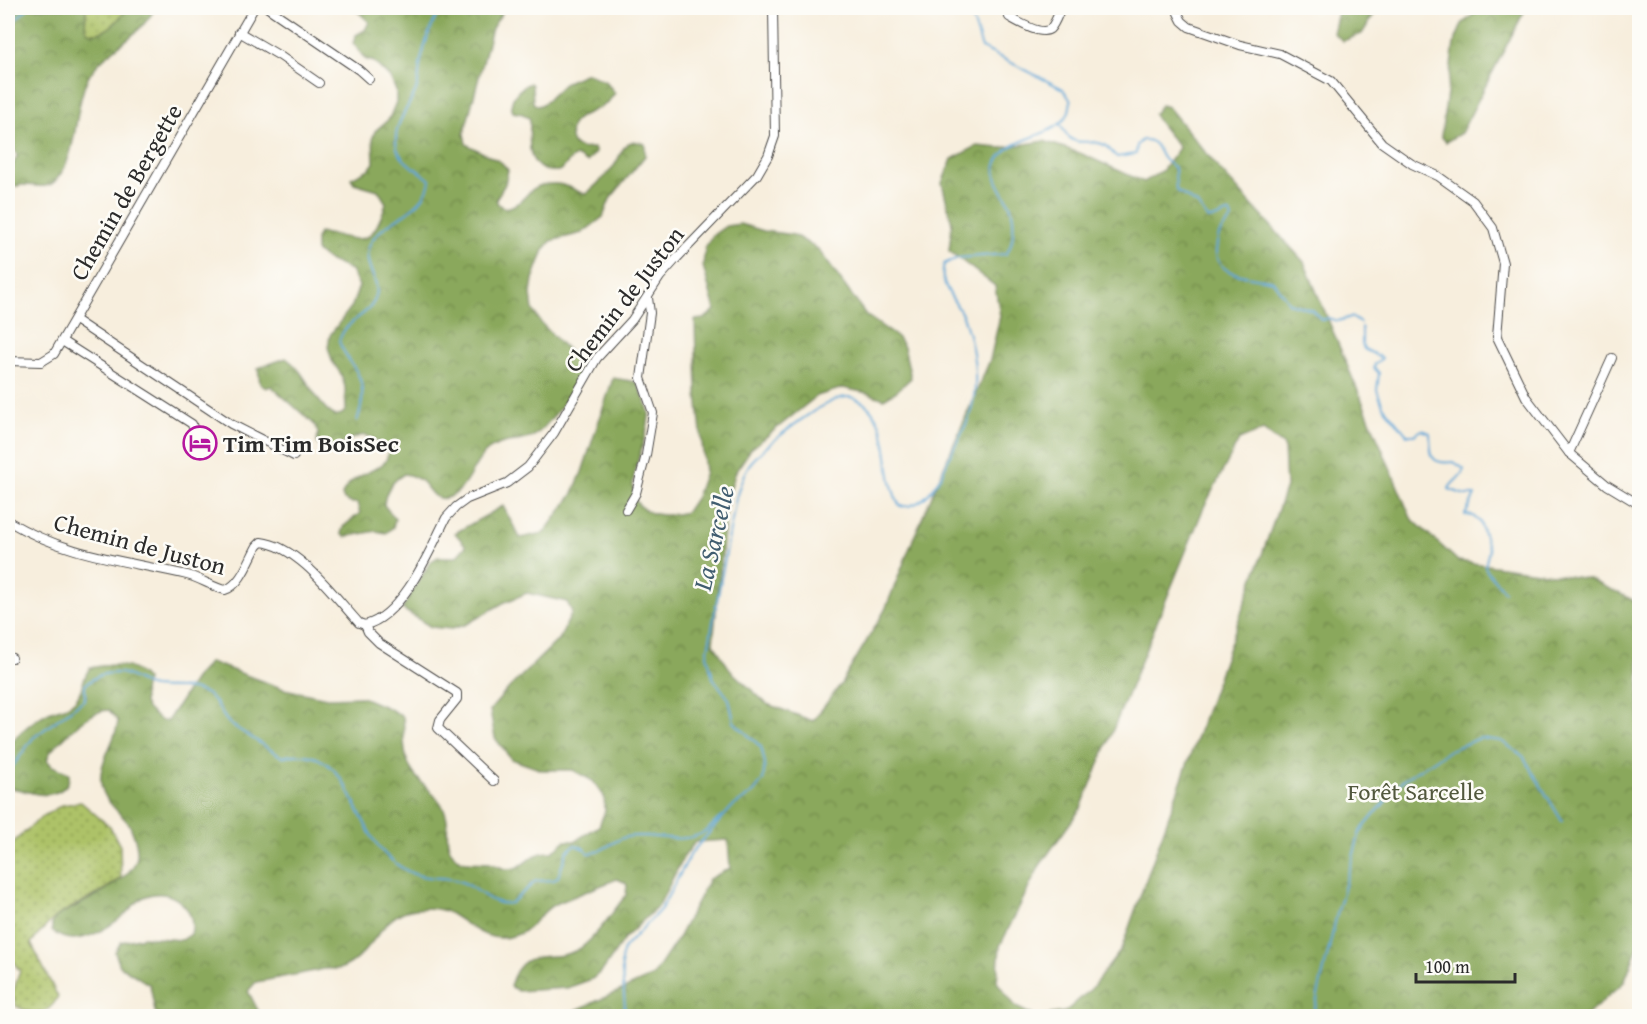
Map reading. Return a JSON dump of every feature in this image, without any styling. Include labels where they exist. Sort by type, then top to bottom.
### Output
[{"type":"street","name":"Chemin de Bergette","points":[[8,361],[41,362],[54,354],[254,8]]},
{"type":"street","points":[[268,8],[360,70],[369,79]]},
{"type":"street","name":"Chemin de Juston","points":[[8,520],[44,540],[73,551],[189,576],[225,590],[232,588],[237,582],[257,546],[261,542],[268,543],[303,563],[320,578],[359,623],[365,625],[381,618],[402,598],[446,518],[467,499],[507,483],[528,467],[554,433],[597,358],[632,320],[660,277],[757,175],[768,156],[775,136],[773,8]]},
{"type":"street","points":[[1006,8],[1010,17],[1042,32],[1051,28],[1061,8]]},
{"type":"street","points":[[1179,8],[1178,13],[1182,21],[1189,27],[1240,45],[1280,54],[1331,81],[1382,143],[1412,164],[1438,176],[1473,201],[1493,228],[1503,263],[1497,337],[1526,397],[1569,453],[1607,486],[1640,505]]},
{"type":"street","points":[[239,32],[280,56],[319,83]]},
{"type":"street","points":[[626,510],[636,493],[646,455],[653,413],[641,378],[650,313],[648,298]]},
{"type":"street","points":[[75,320],[231,424],[294,456]]},
{"type":"street","points":[[62,341],[192,424],[194,432]]},
{"type":"street","points":[[1569,453],[1612,358]]},
{"type":"street","points":[[365,625],[368,632],[379,643],[457,693],[458,699],[440,720],[438,729],[494,781]]},
{"type":"green space","points":[[8,8],[86,8],[85,28],[88,32],[94,33],[111,27],[128,8],[155,8],[140,29],[93,70],[87,80],[79,105],[69,158],[56,180],[48,185],[21,185],[8,188],[8,176],[17,156],[15,150],[8,145]]},
{"type":"green space","points":[[86,8],[128,8],[110,27],[94,33],[87,32],[85,28]]},
{"type":"green space","points":[[354,8],[505,8],[492,28],[464,134],[466,144],[501,162],[508,170],[505,184],[496,199],[498,204],[504,208],[513,206],[532,190],[545,184],[561,185],[586,194],[608,173],[624,147],[632,142],[645,144],[645,156],[610,199],[603,217],[582,233],[551,241],[544,250],[533,279],[531,294],[533,310],[541,323],[577,360],[578,372],[575,385],[558,411],[532,437],[498,445],[488,450],[460,490],[446,498],[437,498],[419,480],[404,474],[390,487],[386,495],[384,505],[395,519],[393,527],[386,533],[376,531],[345,537],[341,534],[343,527],[360,513],[357,503],[344,500],[342,495],[354,480],[383,464],[388,451],[368,436],[353,438],[331,448],[321,448],[317,443],[318,433],[315,425],[271,386],[266,388],[260,384],[258,368],[286,358],[300,371],[327,410],[335,416],[346,410],[345,387],[328,347],[330,335],[352,306],[359,286],[351,270],[328,260],[316,251],[316,239],[319,233],[362,239],[375,230],[386,203],[378,190],[354,183],[351,178],[369,169],[374,163],[373,137],[375,131],[389,119],[396,102],[396,91],[391,79],[374,62],[365,59],[353,43],[356,35],[365,30],[369,22]]},
{"type":"green space","points":[[1339,8],[1378,8],[1362,34],[1343,41],[1333,33]]},
{"type":"green space","points":[[1481,8],[1526,8],[1461,133],[1446,142],[1441,136],[1454,44],[1462,24]]},
{"type":"green space","points":[[587,73],[606,82],[615,93],[604,105],[577,119],[570,130],[574,145],[594,148],[596,152],[587,162],[576,156],[558,171],[544,170],[538,166],[531,155],[530,119],[523,114],[513,112],[513,99],[518,91],[530,83],[533,103],[538,106],[566,82]]},
{"type":"green space","name":"Forêt Sarcelle","points":[[1161,105],[1168,107],[1220,170],[1304,262],[1411,518],[1458,561],[1589,579],[1639,603],[1639,944],[1624,982],[1586,1016],[1040,1016],[1065,1012],[1091,989],[1121,950],[1286,487],[1284,446],[1263,430],[1239,440],[1204,507],[1081,808],[1040,865],[1000,946],[997,982],[1016,1007],[1034,1016],[563,1016],[653,976],[677,940],[709,879],[730,868],[728,840],[695,842],[683,858],[659,905],[624,939],[603,970],[592,979],[567,988],[518,991],[510,986],[516,972],[530,959],[567,954],[583,946],[626,895],[627,885],[624,882],[617,879],[553,905],[524,931],[504,938],[488,936],[441,910],[423,908],[406,911],[389,922],[360,955],[342,968],[324,969],[256,982],[248,991],[261,1016],[160,1016],[155,1012],[150,985],[120,966],[115,952],[121,942],[143,937],[182,940],[191,934],[192,924],[186,907],[171,896],[153,894],[144,897],[115,922],[79,939],[70,939],[52,931],[52,924],[56,917],[121,879],[130,871],[137,857],[136,843],[130,825],[108,800],[102,789],[102,767],[118,721],[109,710],[101,711],[85,720],[50,752],[47,760],[52,766],[69,773],[68,781],[63,788],[54,793],[41,794],[8,788],[6,759],[14,739],[25,728],[49,712],[74,701],[90,668],[120,665],[140,674],[146,680],[145,704],[150,712],[162,721],[168,720],[197,676],[210,662],[284,689],[327,698],[362,697],[390,709],[403,717],[404,746],[408,763],[416,777],[443,808],[447,820],[449,846],[461,861],[489,863],[513,869],[538,854],[552,852],[565,841],[575,841],[599,826],[605,811],[604,796],[593,781],[573,770],[542,770],[511,759],[495,738],[490,710],[560,638],[572,612],[567,602],[527,593],[503,603],[467,624],[452,629],[431,627],[402,609],[430,562],[438,557],[456,557],[466,546],[455,533],[503,506],[520,538],[544,533],[572,495],[582,472],[613,378],[637,382],[649,413],[634,476],[635,499],[641,507],[651,513],[669,515],[686,512],[696,497],[705,472],[697,394],[695,320],[704,319],[715,310],[703,266],[705,248],[713,235],[726,226],[740,224],[764,231],[794,235],[818,249],[866,315],[897,337],[904,347],[911,378],[884,399],[843,388],[817,396],[751,449],[736,471],[727,500],[713,643],[731,671],[767,704],[813,721],[841,684],[885,610],[990,360],[1000,316],[995,286],[949,251],[952,223],[942,183],[952,159],[977,146],[1000,148],[1044,141],[1082,154],[1144,182],[1162,171],[1179,148],[1154,114]]},
{"type":"green space","points":[[81,802],[110,827],[120,846],[121,877],[57,916],[31,943],[58,997],[54,1004],[45,1011],[29,1012],[16,1006],[12,995],[20,971],[13,962],[8,961],[8,847],[40,818],[62,805]]},
{"type":"waterway","points":[[8,26],[28,8]]},
{"type":"waterway","points":[[357,421],[361,407],[362,386],[357,372],[339,341],[342,333],[369,308],[376,296],[376,283],[367,257],[371,242],[386,226],[414,207],[427,191],[430,180],[399,154],[396,140],[399,124],[417,87],[426,42],[441,8]]},
{"type":"waterway","name":"La Sarcelle","points":[[614,1016],[625,1007],[621,960],[624,948],[661,909],[692,852],[732,807],[754,792],[763,780],[765,763],[761,747],[734,722],[729,699],[713,678],[707,655],[736,498],[747,468],[771,443],[812,412],[838,399],[852,397],[866,405],[879,423],[895,496],[900,506],[908,506],[922,500],[933,488],[967,422],[974,396],[974,358],[964,319],[944,283],[944,264],[958,258],[1006,254],[1013,237],[1013,217],[1010,205],[996,179],[997,162],[1011,147],[1062,122],[1068,114],[1071,101],[1063,89],[982,48],[969,8]]},
{"type":"waterway","points":[[1060,124],[1069,138],[1078,142],[1102,144],[1117,157],[1136,154],[1137,145],[1142,140],[1150,141],[1164,159],[1175,168],[1176,190],[1198,205],[1208,219],[1230,213],[1232,218],[1221,231],[1217,242],[1216,251],[1222,266],[1237,274],[1273,281],[1289,303],[1312,310],[1322,320],[1328,318],[1338,321],[1351,317],[1360,323]]},
{"type":"waterway","points":[[1362,327],[1364,349],[1382,358],[1374,368],[1379,373],[1377,390],[1383,406],[1407,435],[1414,435],[1422,430],[1430,433],[1431,453],[1436,460],[1446,463],[1454,462],[1464,469],[1449,489],[1465,495],[1475,495],[1465,515],[1473,516],[1480,522],[1489,550],[1485,566],[1504,591]]},
{"type":"waterway","points":[[8,780],[11,769],[33,738],[85,699],[85,685],[100,675],[119,673],[153,687],[202,692],[214,701],[230,724],[282,757],[305,755],[322,761],[336,772],[376,843],[392,861],[417,875],[462,882],[485,897],[504,904],[511,903],[536,881],[554,880],[558,877],[567,851],[575,845],[585,849],[588,853],[593,853],[626,837],[686,838],[709,829],[722,816]]},
{"type":"waterway","points":[[1313,1016],[1337,914],[1360,832],[1403,780],[1450,750],[1480,738],[1501,741],[1523,756],[1562,821]]},
{"type":"place","name":"Tim Tim BoisSec","points":[[200,443]]}]
